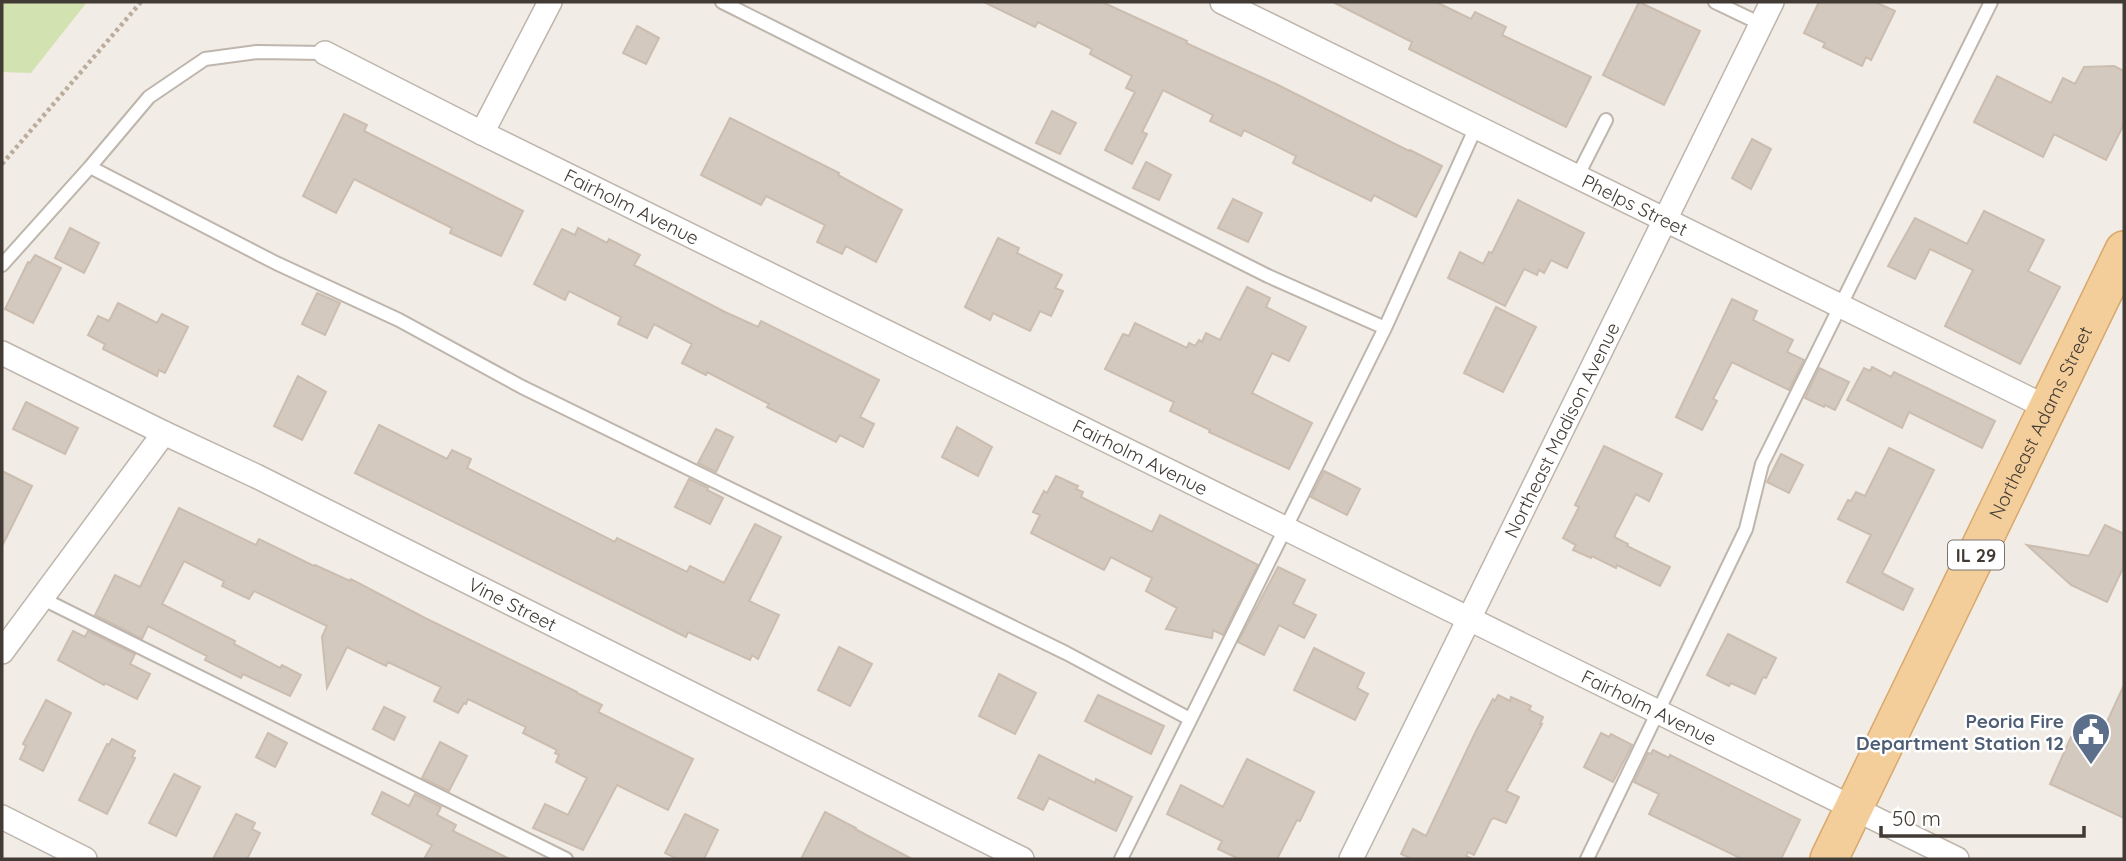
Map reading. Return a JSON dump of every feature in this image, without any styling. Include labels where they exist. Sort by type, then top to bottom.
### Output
[{"type":"main road","name":"Northeast Adams Street","points":[[1829,859],[2124,250]]},
{"type":"street","points":[[482,133],[550,2]]},
{"type":"street","name":"Phelps Street","points":[[1222,2],[2048,408]]},
{"type":"street","name":"Northeast Madison Avenue","points":[[1351,859],[1772,2]]},
{"type":"street","name":"Fairholm Avenue","points":[[325,53],[482,133],[1957,859]]},
{"type":"street","name":"Vine Street","points":[[2,353],[293,495],[1022,859]]},
{"type":"street","points":[[2,652],[164,433]]},
{"type":"street","points":[[2,817],[85,859]]},
{"type":"lane","points":[[722,2],[1268,276],[1385,328]]},
{"type":"lane","points":[[1716,2],[1761,24]]},
{"type":"lane","points":[[1587,859],[1746,529],[1762,464],[1991,2]]},
{"type":"lane","points":[[2,265],[149,97],[205,59],[257,52],[325,53]]},
{"type":"lane","points":[[1577,177],[1606,121]]},
{"type":"lane","points":[[1121,859],[1385,328],[1476,127]]},
{"type":"lane","points":[[90,167],[276,263],[399,320],[534,393],[1066,653],[1190,719]]},
{"type":"lane","points":[[41,598],[566,859]]},
{"type":"path","points":[[2,164],[141,2]]},
{"type":"green space","points":[[2,2],[87,2],[31,73],[2,72]]},
{"type":"building","points":[[984,2],[1102,2],[1442,166],[1416,217],[1374,195],[1371,201],[1293,163],[1296,156],[1244,130],[1241,136],[1210,121],[1213,115],[1163,90],[1142,132],[1147,134],[1132,164],[1105,150],[1135,92],[1126,88],[1132,76],[1090,54],[1092,49],[1038,22],[1035,27]]},
{"type":"building","points":[[1333,2],[1436,2],[1471,19],[1475,12],[1506,27],[1502,35],[1591,77],[1566,127],[1409,49],[1412,42]]},
{"type":"building","points":[[1639,2],[1700,31],[1664,105],[1603,75]]},
{"type":"building","points":[[1819,2],[1875,2],[1895,11],[1871,60],[1866,57],[1862,66],[1823,47],[1825,43],[1804,33]]},
{"type":"building","points":[[637,26],[659,38],[646,64],[623,53]]},
{"type":"building","points":[[2114,66],[2124,71],[2124,124],[2106,160],[2054,134],[2043,157],[1974,122],[1997,76],[2051,103],[2063,78],[2075,84],[2084,67]]},
{"type":"building","points":[[1052,111],[1076,123],[1060,154],[1036,143]]},
{"type":"building","points":[[344,114],[367,125],[364,131],[523,211],[501,256],[450,233],[452,228],[354,179],[336,213],[303,196]]},
{"type":"building","points":[[730,118],[839,173],[838,175],[902,210],[876,262],[846,246],[842,254],[817,242],[825,225],[766,196],[761,205],[701,175]]},
{"type":"building","points":[[1752,139],[1771,149],[1751,189],[1732,178]]},
{"type":"building","points":[[1146,162],[1171,175],[1159,200],[1133,188]]},
{"type":"building","points":[[1233,199],[1262,213],[1248,242],[1218,228]]},
{"type":"building","points":[[1518,200],[1584,233],[1567,268],[1551,260],[1544,273],[1539,270],[1537,275],[1524,269],[1505,306],[1448,278],[1460,252],[1483,264],[1489,252],[1492,253]]},
{"type":"building","points":[[1984,211],[2044,240],[2028,271],[2060,287],[2020,364],[1945,326],[1973,270],[1930,249],[1915,279],[1888,266],[1915,218],[1967,244]]},
{"type":"building","points":[[70,228],[99,243],[84,273],[55,258]]},
{"type":"building","points":[[578,228],[607,243],[609,239],[640,255],[634,265],[725,312],[758,327],[761,321],[879,380],[860,417],[874,424],[863,447],[840,435],[836,442],[767,407],[769,404],[707,372],[706,375],[682,363],[692,344],[654,324],[647,338],[618,324],[621,317],[569,291],[565,300],[534,284],[562,229],[575,235]]},
{"type":"building","points":[[998,238],[1019,248],[1017,253],[1062,275],[1055,288],[1063,291],[1051,316],[1040,311],[1030,331],[993,313],[990,320],[965,307]]},
{"type":"building","points":[[35,255],[61,268],[33,323],[5,309],[28,262],[30,263]]},
{"type":"building","points":[[1247,287],[1270,298],[1266,307],[1306,327],[1289,361],[1272,353],[1252,393],[1312,423],[1289,469],[1170,411],[1174,402],[1105,369],[1123,334],[1129,336],[1135,323],[1187,348],[1189,343],[1195,346],[1199,340],[1202,342],[1206,333],[1220,340]]},
{"type":"building","points":[[317,293],[340,303],[325,335],[302,324]]},
{"type":"building","points":[[1732,299],[1757,311],[1753,320],[1793,340],[1787,352],[1804,360],[1789,390],[1732,362],[1713,399],[1717,401],[1702,430],[1676,417]]},
{"type":"building","points":[[118,303],[157,323],[162,314],[188,327],[165,373],[159,370],[157,376],[103,349],[105,344],[88,335],[98,316],[109,321]]},
{"type":"building","points":[[1496,307],[1536,327],[1503,392],[1464,373]]},
{"type":"building","points":[[1872,367],[1891,377],[1894,372],[1995,421],[1982,448],[1909,412],[1902,428],[1847,400],[1864,368],[1870,371]]},
{"type":"building","points":[[1819,368],[1849,382],[1835,410],[1805,398]]},
{"type":"building","points":[[298,376],[326,392],[302,440],[274,426]]},
{"type":"building","points":[[26,402],[78,428],[65,454],[13,429]]},
{"type":"building","points":[[379,425],[447,459],[452,450],[471,459],[467,468],[615,542],[617,538],[687,572],[690,566],[724,583],[755,524],[781,537],[749,601],[779,615],[758,659],[752,655],[750,660],[688,632],[686,637],[355,473]]},
{"type":"building","points":[[957,427],[992,447],[978,476],[942,457]]},
{"type":"building","points":[[716,429],[733,437],[716,472],[698,463]]},
{"type":"building","points":[[1604,446],[1662,474],[1649,501],[1636,494],[1614,537],[1670,567],[1660,586],[1617,565],[1616,568],[1573,550],[1576,545],[1563,538],[1579,507],[1575,505]]},
{"type":"building","points":[[1889,448],[1934,470],[1882,573],[1913,589],[1903,610],[1847,582],[1871,535],[1838,519],[1848,500],[1851,501],[1856,492],[1865,496]]},
{"type":"building","points":[[1781,454],[1803,465],[1789,493],[1767,482]]},
{"type":"building","points":[[2,471],[32,486],[2,546]]},
{"type":"building","points":[[1324,471],[1360,489],[1347,515],[1311,497]]},
{"type":"building","points":[[1056,476],[1078,486],[1076,489],[1083,492],[1081,497],[1152,532],[1160,515],[1258,565],[1223,635],[1213,630],[1212,638],[1166,629],[1177,608],[1146,591],[1152,578],[1111,557],[1104,570],[1031,533],[1040,515],[1033,512]]},
{"type":"building","points":[[689,479],[723,498],[710,524],[675,507]]},
{"type":"building","points":[[179,508],[256,545],[259,539],[314,566],[350,581],[351,579],[602,705],[598,712],[693,759],[668,810],[617,785],[583,850],[533,828],[545,804],[568,815],[587,778],[556,762],[559,755],[555,753],[557,750],[523,733],[526,727],[468,699],[458,713],[434,701],[441,687],[388,662],[386,666],[347,647],[327,688],[322,637],[327,626],[254,591],[249,599],[222,586],[224,581],[184,561],[162,604],[235,641],[234,644],[280,668],[282,665],[301,675],[290,696],[243,674],[241,678],[205,660],[207,656],[148,626],[142,639],[95,615],[115,575],[140,587]]},
{"type":"building","points":[[2105,525],[2124,534],[2124,566],[2107,602],[2071,585],[2027,545],[2089,556]]},
{"type":"building","points":[[1278,567],[1305,580],[1293,604],[1316,615],[1304,638],[1279,625],[1264,655],[1238,642]]},
{"type":"building","points":[[73,631],[85,637],[88,631],[135,654],[130,664],[150,674],[137,699],[58,660]]},
{"type":"building","points":[[1728,634],[1776,658],[1755,694],[1731,683],[1729,686],[1707,675]]},
{"type":"building","points":[[839,647],[872,664],[850,706],[818,690]]},
{"type":"building","points":[[1314,648],[1364,673],[1357,688],[1368,694],[1355,720],[1294,690]]},
{"type":"building","points":[[999,674],[1036,693],[1015,734],[979,716]]},
{"type":"building","name":"Peoria Fire Department Station 12","points":[[2124,685],[2124,818],[2050,784],[2071,737],[2095,748]]},
{"type":"building","points":[[1098,695],[1164,726],[1151,754],[1085,721]]},
{"type":"building","points":[[1498,695],[1510,701],[1511,697],[1531,706],[1529,710],[1543,717],[1542,724],[1506,791],[1519,797],[1506,823],[1494,818],[1491,820],[1474,855],[1468,852],[1466,856],[1473,859],[1412,859],[1401,854],[1413,829],[1426,836],[1476,731],[1493,699],[1495,701]]},
{"type":"building","points":[[46,700],[71,713],[43,771],[20,759],[26,746],[23,744]]},
{"type":"building","points":[[384,707],[405,717],[394,740],[373,729]]},
{"type":"building","points":[[268,733],[287,743],[275,767],[256,757]]},
{"type":"building","points":[[1601,733],[1609,737],[1611,734],[1632,745],[1613,782],[1584,767]]},
{"type":"building","points":[[112,739],[135,751],[132,757],[135,758],[107,814],[79,800]]},
{"type":"building","points":[[440,742],[467,756],[449,791],[422,778]]},
{"type":"building","points":[[1653,750],[1669,758],[1670,755],[1800,820],[1781,859],[1742,859],[1649,814],[1659,794],[1634,782],[1648,753],[1651,754]]},
{"type":"building","points":[[1039,755],[1095,783],[1096,779],[1132,797],[1116,831],[1049,798],[1043,810],[1018,798]]},
{"type":"building","points":[[1247,759],[1314,792],[1277,859],[1239,859],[1218,849],[1222,841],[1167,814],[1181,785],[1223,807]]},
{"type":"building","points":[[174,774],[200,787],[176,836],[149,823]]},
{"type":"building","points":[[382,792],[409,806],[415,794],[441,807],[437,815],[456,825],[453,831],[510,859],[424,859],[432,845],[372,814]]},
{"type":"building","points":[[825,812],[855,829],[912,859],[801,859]]},
{"type":"building","points":[[236,814],[255,823],[252,829],[260,833],[247,859],[213,859]]},
{"type":"building","points":[[685,814],[718,830],[704,859],[678,859],[665,853]]},
{"type":"place","name":"Peoria Fire Department Station 12","points":[[2091,766]]}]
